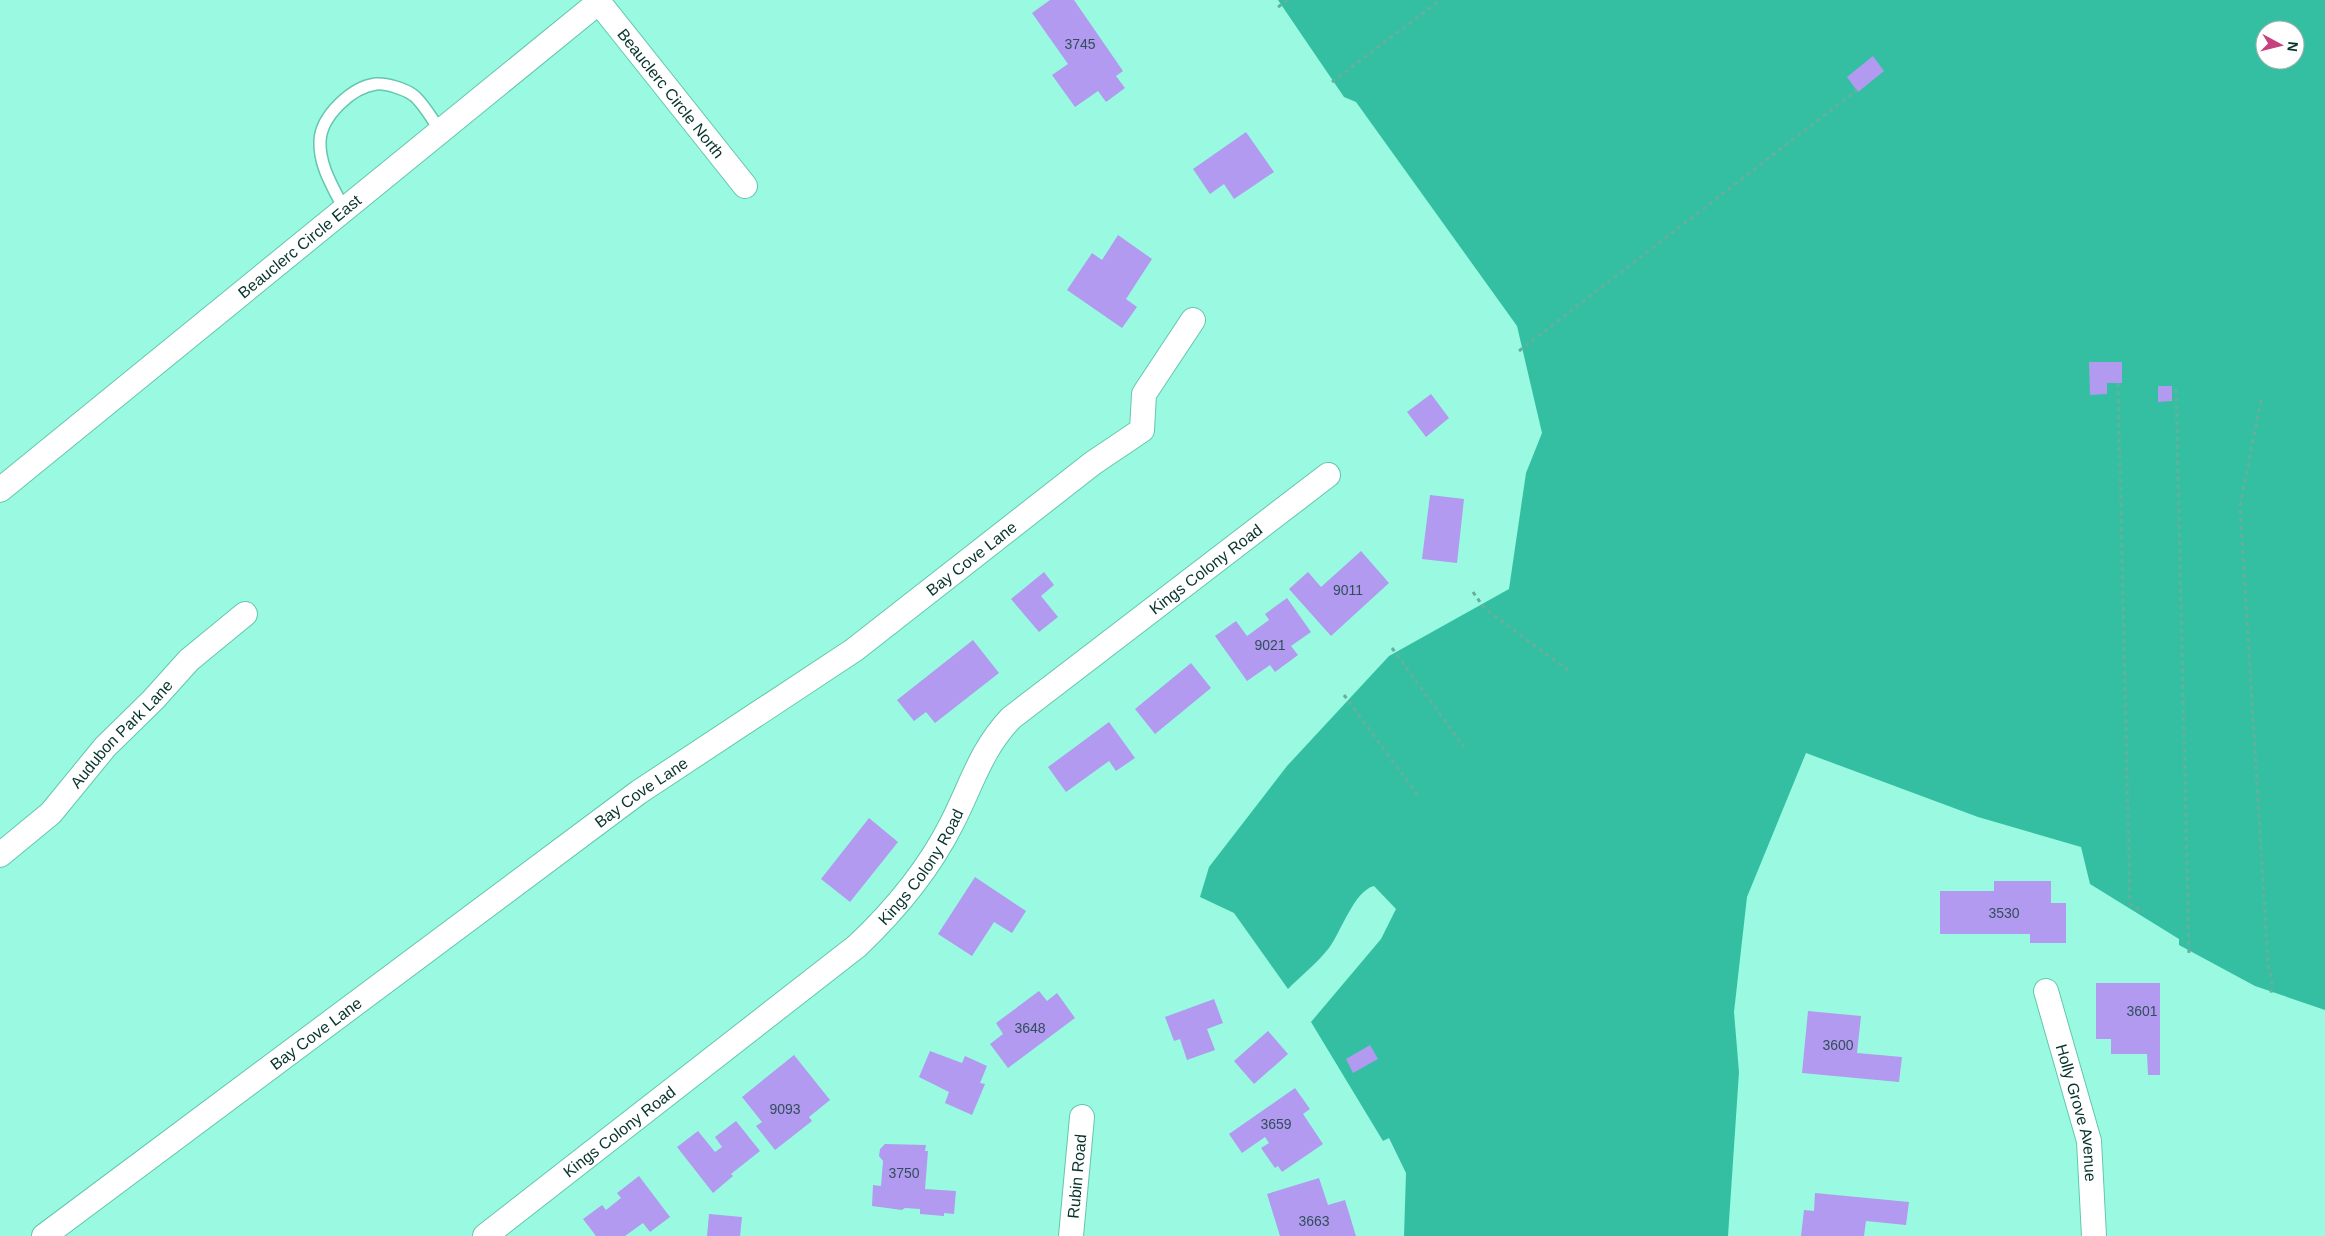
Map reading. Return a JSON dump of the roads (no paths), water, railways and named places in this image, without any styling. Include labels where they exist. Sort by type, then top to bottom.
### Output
[{"type":"street","name":"Beauclerc Circle East","points":[[0,490],[344,208],[441,132],[598,1]]},
{"type":"street","name":"Beauclerc Circle North","points":[[598,1],[745,186]]},
{"type":"street","name":"Bay Cove Lane","points":[[44,1236],[639,792],[854,650],[1092,463],[1142,430],[1144,394],[1193,320]]},
{"type":"street","name":"Kings Colony Road","points":[[485,1236],[857,946],[904,898],[922,874],[951,825],[988,745],[1011,718],[1328,475]]},
{"type":"street","name":"Audubon Park Lane","points":[[0,856],[51,813],[105,747],[153,700],[189,660],[245,614]]},
{"type":"street","name":"Holly Grove Avenue","points":[[2046,991],[2089,1141],[2094,1236]]},
{"type":"street","name":"Rubin Road","points":[[1071,1236],[1082,1117]]},
{"type":"lane","points":[[344,208],[321,163],[320,139],[324,123],[336,106],[355,92],[376,84],[394,87],[414,95],[441,132]]}]
